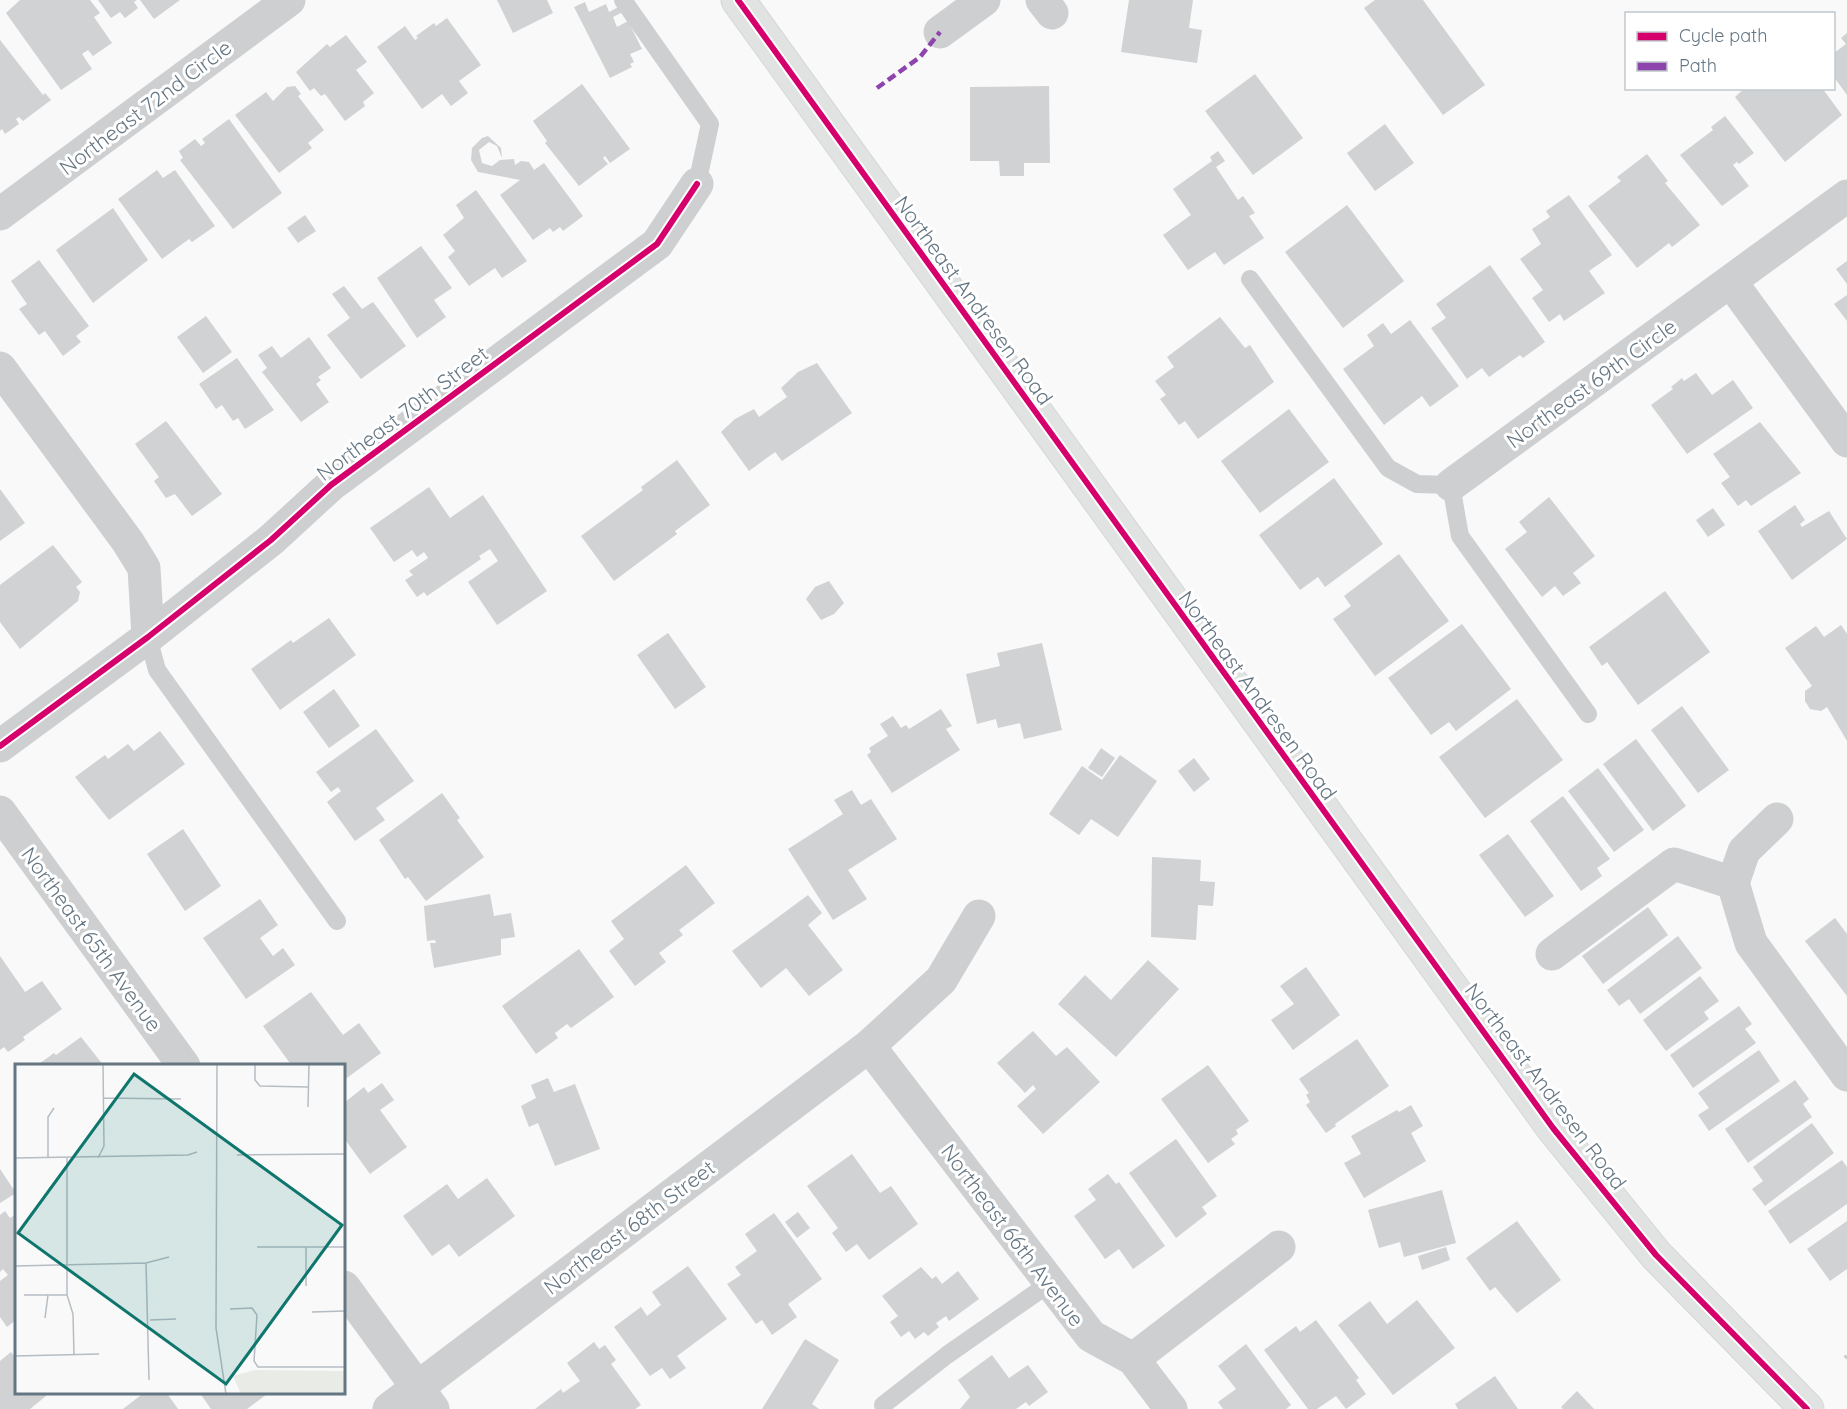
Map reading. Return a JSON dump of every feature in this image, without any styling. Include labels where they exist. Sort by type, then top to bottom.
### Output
[{"type":"main road","name":"Northeast Andresen Road","points":[[738,0],[1349,849],[1553,1128],[1656,1255],[1808,1409]]},
{"type":"street","name":"Northeast 72nd Circle","points":[[0,214],[289,0]]},
{"type":"street","points":[[940,32],[984,0]]},
{"type":"street","name":"Northeast 70th Street","points":[[0,746],[148,636],[271,540],[331,485],[657,244],[697,184]]},
{"type":"street","name":"Northeast 69th Circle","points":[[1451,485],[1847,196]]},
{"type":"street","points":[[1731,282],[1847,441]]},
{"type":"street","points":[[0,368],[128,542],[144,568],[148,636]]},
{"type":"street","name":"Northeast 65th Avenue","points":[[0,812],[182,1064]]},
{"type":"street","points":[[1777,819],[1744,851],[1733,883],[1751,943],[1847,1075]]},
{"type":"street","points":[[1552,954],[1674,864],[1733,883]]},
{"type":"street","name":"Northeast 68th Street","points":[[389,1409],[425,1398],[869,1046],[941,980],[979,916]]},
{"type":"street","name":"Northeast 66th Avenue","points":[[869,1046],[1091,1336],[1133,1359],[1171,1409]]},
{"type":"street","points":[[1133,1359],[1279,1246]]},
{"type":"street","points":[[345,1288],[425,1398]]},
{"type":"lane","points":[[623,0],[710,124],[697,184]]},
{"type":"lane","points":[[1250,279],[1388,468],[1417,484],[1451,485],[1460,536],[1588,714]]},
{"type":"lane","points":[[148,636],[157,670],[337,921]]},
{"type":"lane","points":[[883,1405],[947,1355],[1050,1283]]},
{"type":"building","points":[[20,0],[90,0],[100,13],[94,17],[112,43],[93,56],[88,50],[82,54],[92,69],[61,90],[6,13]]},
{"type":"building","points":[[98,0],[137,0],[134,2],[138,8],[125,18],[120,12],[111,18]]},
{"type":"building","points":[[140,0],[180,0],[154,19]]},
{"type":"building","points":[[497,0],[547,0],[553,13],[513,33]]},
{"type":"building","points":[[1129,0],[1193,0],[1189,28],[1202,30],[1197,63],[1121,52]]},
{"type":"building","points":[[1375,0],[1423,0],[1485,85],[1443,115],[1364,8]]},
{"type":"building","points":[[585,2],[589,12],[606,4],[609,12],[620,6],[623,12],[613,17],[617,27],[628,21],[642,49],[630,54],[634,62],[630,64],[632,67],[610,78],[574,7]]},
{"type":"building","points":[[447,18],[481,65],[459,81],[468,93],[451,106],[442,94],[422,109],[377,47],[405,26],[415,40],[418,38],[416,36],[434,23],[436,26]]},
{"type":"building","points":[[1847,33],[1847,95],[1835,78],[1835,52],[1846,44],[1841,38]]},
{"type":"building","points":[[346,35],[367,62],[356,70],[374,93],[363,102],[365,106],[345,121],[325,94],[321,96],[314,88],[310,91],[296,72],[327,44],[330,47]]},
{"type":"building","points":[[0,40],[43,95],[45,93],[51,100],[23,121],[19,117],[16,119],[19,124],[5,134],[2,129],[0,131]]},
{"type":"building","points":[[1255,74],[1303,138],[1253,175],[1205,111]]},
{"type":"building","points":[[582,84],[630,149],[610,163],[605,156],[603,158],[608,164],[579,186],[545,143],[547,141],[533,121]]},
{"type":"building","points":[[295,86],[301,94],[298,96],[324,130],[308,143],[312,148],[279,173],[235,115],[266,92],[273,101],[287,87]]},
{"type":"building","points":[[1049,86],[1050,163],[1024,163],[1024,176],[1000,176],[999,161],[970,161],[970,87]]},
{"type":"building","points":[[1743,90],[1823,90],[1842,115],[1785,162],[1735,97]]},
{"type":"building","points":[[1725,116],[1754,153],[1739,164],[1737,162],[1733,165],[1749,186],[1722,206],[1680,155],[1713,130],[1711,127]]},
{"type":"building","points":[[229,119],[282,193],[233,229],[180,160],[183,158],[179,151],[195,139],[201,146],[205,143],[202,139]]},
{"type":"building","points":[[1385,124],[1414,163],[1375,191],[1347,153]]},
{"type":"building","points":[[488,136],[501,148],[502,158],[497,146],[489,142],[479,150],[482,163],[492,166],[500,160],[514,159],[515,165],[521,161],[529,162],[534,170],[544,163],[583,216],[563,231],[560,227],[553,232],[550,228],[533,240],[500,195],[520,180],[478,172],[471,160],[472,148],[482,138]]},
{"type":"building","points":[[1218,151],[1225,161],[1216,167],[1238,200],[1243,196],[1255,213],[1249,216],[1264,238],[1224,265],[1215,252],[1188,270],[1163,235],[1191,215],[1173,189],[1212,161],[1210,157]]},
{"type":"building","points":[[1647,154],[1668,181],[1665,183],[1700,225],[1672,247],[1669,243],[1637,268],[1588,206],[1621,181],[1617,177]]},
{"type":"building","points":[[157,170],[163,178],[175,170],[215,226],[192,242],[189,239],[162,259],[118,199]]},
{"type":"building","points":[[476,190],[527,261],[502,278],[495,268],[469,286],[448,257],[455,251],[443,235],[464,218],[456,205]]},
{"type":"building","points":[[1569,195],[1612,255],[1589,271],[1605,293],[1564,321],[1560,314],[1549,322],[1532,298],[1543,290],[1520,259],[1541,244],[1532,229],[1550,217],[1546,211]]},
{"type":"building","points":[[1347,205],[1404,281],[1343,328],[1285,252]]},
{"type":"building","points":[[113,208],[148,260],[93,303],[56,250]]},
{"type":"building","points":[[305,215],[316,231],[298,243],[287,228]]},
{"type":"building","points":[[421,246],[452,288],[434,300],[446,317],[417,338],[377,278]]},
{"type":"building","points":[[39,260],[89,326],[76,336],[81,342],[63,356],[45,331],[39,335],[19,309],[27,304],[11,281]]},
{"type":"building","points":[[1847,261],[1847,284],[1836,269]]},
{"type":"building","points":[[1490,265],[1545,342],[1523,358],[1520,355],[1489,377],[1482,368],[1467,379],[1431,328],[1446,318],[1436,304]]},
{"type":"building","points":[[344,286],[362,309],[373,302],[406,346],[361,379],[327,335],[350,318],[332,294]]},
{"type":"building","points":[[1847,295],[1847,321],[1834,304]]},
{"type":"building","points":[[206,316],[232,352],[203,373],[177,337]]},
{"type":"building","points":[[1220,317],[1245,348],[1250,345],[1274,382],[1198,439],[1185,421],[1179,425],[1160,399],[1166,395],[1155,381],[1174,367],[1167,357]]},
{"type":"building","points":[[1410,320],[1459,386],[1430,407],[1422,396],[1384,425],[1343,369],[1374,346],[1367,335],[1383,323],[1391,334]]},
{"type":"building","points":[[309,337],[331,368],[318,377],[321,380],[316,384],[329,402],[301,422],[262,372],[267,368],[258,355],[272,346],[281,358]]},
{"type":"building","points":[[237,358],[274,410],[245,429],[238,418],[233,421],[222,405],[216,409],[199,384]]},
{"type":"building","points":[[817,363],[852,413],[782,461],[775,452],[749,471],[721,432],[735,419],[754,409],[759,417],[787,397],[781,388],[798,372]]},
{"type":"building","points":[[1696,373],[1712,395],[1733,380],[1753,408],[1687,454],[1651,405],[1673,389],[1671,387],[1682,378],[1684,381]]},
{"type":"building","points":[[1289,409],[1329,462],[1260,513],[1221,461]]},
{"type":"building","points":[[166,421],[222,494],[192,516],[175,494],[166,498],[154,481],[159,477],[135,444]]},
{"type":"building","points":[[1760,422],[1801,473],[1751,506],[1746,500],[1738,506],[1721,483],[1730,477],[1713,454]]},
{"type":"building","points":[[677,460],[710,505],[675,531],[677,534],[614,581],[581,536],[643,490],[641,487]]},
{"type":"building","points":[[1334,478],[1383,544],[1325,587],[1318,577],[1300,590],[1259,535]]},
{"type":"building","points":[[429,487],[450,518],[483,495],[547,591],[497,625],[468,582],[498,561],[490,549],[479,556],[481,559],[427,596],[424,592],[417,597],[405,580],[413,575],[409,571],[428,558],[424,552],[417,557],[412,550],[394,562],[370,528]]},
{"type":"building","points":[[0,489],[25,523],[0,541]]},
{"type":"building","points":[[1549,497],[1595,556],[1573,573],[1581,583],[1563,596],[1555,586],[1542,597],[1505,549],[1527,532],[1519,522]]},
{"type":"building","points":[[1795,505],[1805,520],[1800,524],[1802,527],[1829,511],[1847,539],[1792,580],[1758,531]]},
{"type":"building","points":[[1713,508],[1725,525],[1708,537],[1696,520]]},
{"type":"building","points":[[53,545],[82,582],[76,587],[80,592],[78,601],[20,649],[0,622],[0,585]]},
{"type":"building","points":[[1399,554],[1449,621],[1375,676],[1333,619],[1351,606],[1344,596]]},
{"type":"building","points":[[829,581],[844,603],[834,614],[821,620],[806,599],[815,587]]},
{"type":"building","points":[[1665,591],[1710,652],[1638,705],[1607,662],[1602,666],[1589,647]]},
{"type":"building","points":[[329,618],[356,655],[280,710],[251,669],[291,640],[293,643]]},
{"type":"building","points":[[1462,624],[1511,689],[1456,731],[1449,722],[1431,735],[1388,678]]},
{"type":"building","points":[[1841,625],[1847,634],[1847,741],[1827,707],[1821,711],[1810,709],[1805,701],[1805,691],[1812,686],[1785,648],[1816,626],[1824,637]]},
{"type":"building","points":[[668,633],[706,687],[675,709],[637,655]]},
{"type":"building","points":[[1042,643],[1062,730],[1024,739],[1020,723],[998,728],[996,719],[977,724],[966,674],[1000,666],[997,653]]},
{"type":"building","points":[[334,689],[360,726],[329,748],[303,712]]},
{"type":"building","points":[[1517,699],[1563,760],[1485,818],[1439,757]]},
{"type":"building","points":[[1682,706],[1729,770],[1698,793],[1651,730]]},
{"type":"building","points":[[941,709],[952,726],[946,729],[960,750],[892,793],[867,755],[871,752],[869,748],[888,736],[880,724],[893,716],[901,728],[906,725],[909,729]]},
{"type":"building","points":[[376,729],[414,781],[376,808],[385,820],[355,841],[327,802],[341,791],[338,787],[331,792],[316,772]]},
{"type":"building","points":[[160,731],[185,764],[109,820],[75,777],[105,755],[108,759],[128,744],[134,751]]},
{"type":"building","points":[[1636,739],[1686,806],[1653,831],[1603,764]]},
{"type":"building","points":[[1101,748],[1115,758],[1102,777],[1088,768]]},
{"type":"building","points":[[1120,755],[1157,781],[1118,837],[1091,819],[1079,835],[1049,814],[1082,766],[1102,780]]},
{"type":"building","points":[[1194,758],[1210,779],[1194,792],[1178,771]]},
{"type":"building","points":[[1598,768],[1644,830],[1614,852],[1568,791]]},
{"type":"building","points":[[852,790],[861,805],[871,799],[897,839],[848,870],[867,899],[833,920],[788,849],[843,814],[834,800]]},
{"type":"building","points":[[442,793],[460,818],[457,820],[484,857],[426,901],[408,877],[405,879],[379,840]]},
{"type":"building","points":[[1563,796],[1610,859],[1597,868],[1602,876],[1581,891],[1530,821]]},
{"type":"building","points":[[183,829],[221,886],[185,911],[147,854]]},
{"type":"building","points":[[1508,834],[1554,896],[1525,917],[1479,855]]},
{"type":"building","points":[[1152,857],[1201,860],[1200,881],[1215,882],[1213,906],[1198,905],[1196,940],[1151,937]]},
{"type":"building","points":[[686,865],[715,903],[679,930],[683,935],[659,953],[666,962],[635,986],[609,951],[624,939],[611,921]]},
{"type":"building","points":[[490,894],[494,916],[511,913],[515,937],[501,939],[501,955],[434,968],[430,943],[436,943],[435,940],[427,941],[424,906]]},
{"type":"building","points":[[808,895],[822,913],[808,925],[843,970],[809,996],[786,968],[761,988],[732,951]]},
{"type":"building","points":[[260,899],[278,925],[260,938],[273,956],[283,948],[295,965],[246,999],[203,938]]},
{"type":"building","points":[[1648,907],[1668,935],[1603,984],[1582,956]]},
{"type":"building","points":[[1835,918],[1847,934],[1847,996],[1805,941]]},
{"type":"building","points":[[1678,936],[1702,968],[1640,1014],[1629,999],[1619,1006],[1607,990]]},
{"type":"building","points":[[579,949],[614,997],[571,1028],[567,1024],[555,1033],[558,1038],[536,1054],[502,1006]]},
{"type":"building","points":[[0,956],[25,992],[42,981],[62,1009],[23,1037],[25,1040],[8,1052],[4,1047],[0,1050]]},
{"type":"building","points":[[1148,960],[1179,989],[1116,1057],[1058,1004],[1085,975],[1111,1000]]},
{"type":"building","points":[[1306,967],[1340,1015],[1293,1050],[1271,1020],[1294,1004],[1280,986]]},
{"type":"building","points":[[1700,976],[1719,1001],[1704,1012],[1709,1019],[1666,1051],[1643,1020]]},
{"type":"building","points":[[311,992],[343,1035],[359,1023],[381,1053],[345,1079],[345,1064],[291,1064],[263,1026]]},
{"type":"building","points":[[1739,1006],[1752,1024],[1745,1029],[1756,1043],[1693,1088],[1670,1055]]},
{"type":"building","points":[[1033,1031],[1056,1056],[1067,1047],[1100,1082],[1043,1134],[1017,1106],[1036,1089],[1033,1085],[1025,1093],[997,1063]]},
{"type":"building","points":[[81,1037],[102,1064],[39,1064],[54,1053],[56,1055]]},
{"type":"building","points":[[1357,1039],[1389,1086],[1335,1124],[1336,1126],[1326,1133],[1306,1105],[1310,1102],[1306,1095],[1309,1093],[1299,1079]]},
{"type":"building","points":[[1759,1050],[1780,1081],[1709,1131],[1698,1115],[1709,1108],[1698,1093]]},
{"type":"building","points":[[1208,1065],[1249,1121],[1236,1130],[1238,1134],[1231,1139],[1235,1144],[1208,1163],[1161,1099]]},
{"type":"building","points":[[548,1078],[554,1092],[575,1084],[600,1149],[555,1166],[538,1123],[529,1127],[521,1106],[536,1098],[531,1085]]},
{"type":"building","points":[[1795,1080],[1809,1099],[1803,1104],[1812,1117],[1748,1163],[1725,1129]]},
{"type":"building","points":[[382,1083],[394,1100],[380,1110],[407,1147],[370,1174],[345,1139],[345,1102],[364,1087],[368,1093]]},
{"type":"building","points":[[1411,1105],[1423,1126],[1411,1133],[1426,1161],[1364,1198],[1344,1163],[1361,1154],[1351,1136],[1397,1110],[1399,1112]]},
{"type":"building","points":[[1812,1123],[1834,1153],[1765,1206],[1752,1189],[1763,1181],[1753,1167]]},
{"type":"building","points":[[1176,1139],[1217,1196],[1202,1207],[1207,1214],[1176,1238],[1129,1173]]},
{"type":"building","points":[[852,1154],[880,1193],[891,1186],[918,1224],[869,1260],[857,1244],[846,1252],[832,1233],[838,1228],[807,1186]]},
{"type":"building","points":[[1842,1160],[1847,1167],[1847,1204],[1790,1244],[1768,1211]]},
{"type":"building","points":[[0,1169],[15,1194],[0,1203]]},
{"type":"building","points":[[1108,1174],[1116,1184],[1119,1182],[1165,1246],[1133,1269],[1119,1249],[1105,1259],[1074,1216],[1096,1200],[1088,1189]]},
{"type":"building","points":[[487,1178],[515,1216],[459,1257],[449,1244],[432,1256],[403,1216],[447,1184],[458,1199]]},
{"type":"building","points":[[1442,1190],[1456,1243],[1404,1257],[1400,1242],[1379,1248],[1368,1210]]},
{"type":"building","points":[[5,1211],[10,1218],[15,1215],[15,1321],[7,1327],[0,1317],[0,1281],[8,1275],[3,1269],[0,1272],[0,1215]]},
{"type":"building","points":[[798,1212],[810,1228],[797,1238],[785,1222]]},
{"type":"building","points":[[774,1213],[822,1279],[788,1304],[797,1317],[772,1335],[762,1320],[756,1324],[727,1284],[741,1275],[735,1267],[757,1251],[745,1234]]},
{"type":"building","points":[[1517,1221],[1561,1280],[1517,1313],[1495,1287],[1490,1291],[1466,1258]]},
{"type":"building","points":[[1847,1221],[1847,1269],[1830,1281],[1807,1249]]},
{"type":"building","points":[[1446,1247],[1450,1260],[1422,1270],[1418,1256]]},
{"type":"building","points":[[688,1266],[727,1319],[677,1356],[686,1368],[670,1379],[662,1368],[650,1376],[614,1327],[641,1307],[647,1316],[661,1305],[652,1292]]},
{"type":"building","points":[[921,1267],[932,1279],[936,1276],[942,1284],[958,1271],[979,1299],[949,1321],[946,1316],[936,1323],[939,1327],[928,1336],[924,1332],[915,1339],[909,1331],[901,1337],[890,1322],[898,1316],[882,1296]]},
{"type":"building","points":[[1417,1300],[1455,1348],[1393,1395],[1338,1325],[1370,1301],[1387,1324]]},
{"type":"building","points":[[1316,1320],[1359,1378],[1356,1380],[1366,1394],[1346,1409],[1336,1396],[1317,1409],[1308,1409],[1264,1350],[1296,1326],[1300,1332]]},
{"type":"building","points":[[805,1339],[839,1360],[812,1404],[819,1409],[762,1409]]},
{"type":"building","points":[[594,1342],[599,1349],[605,1345],[616,1360],[611,1364],[641,1405],[635,1409],[535,1409],[561,1389],[563,1393],[580,1381],[567,1363]]},
{"type":"building","points":[[1246,1344],[1291,1405],[1286,1409],[1223,1409],[1218,1402],[1236,1389],[1218,1366]]},
{"type":"building","points":[[11,1352],[15,1357],[15,1394],[45,1394],[46,1396],[30,1409],[0,1409],[0,1361]]},
{"type":"building","points":[[992,1355],[1009,1378],[1028,1365],[1048,1392],[1029,1406],[1026,1402],[1016,1409],[960,1409],[970,1397],[958,1380]]},
{"type":"building","points":[[1495,1376],[1518,1409],[1458,1409],[1455,1404]]},
{"type":"building","points":[[1577,1391],[1594,1409],[1563,1409],[1561,1407]]},
{"type":"building","points":[[142,1394],[167,1394],[178,1409],[123,1409]]},
{"type":"building","points":[[200,1394],[267,1394],[247,1409],[211,1409]]},
{"type":"marked path","points":[[877,88],[920,57],[940,32]]},
{"type":"cycle path","points":[[738,0],[1553,1128],[1656,1255],[1807,1409]]},
{"type":"cycle path","points":[[0,746],[148,637],[271,540],[331,485],[657,244],[697,184]]}]
